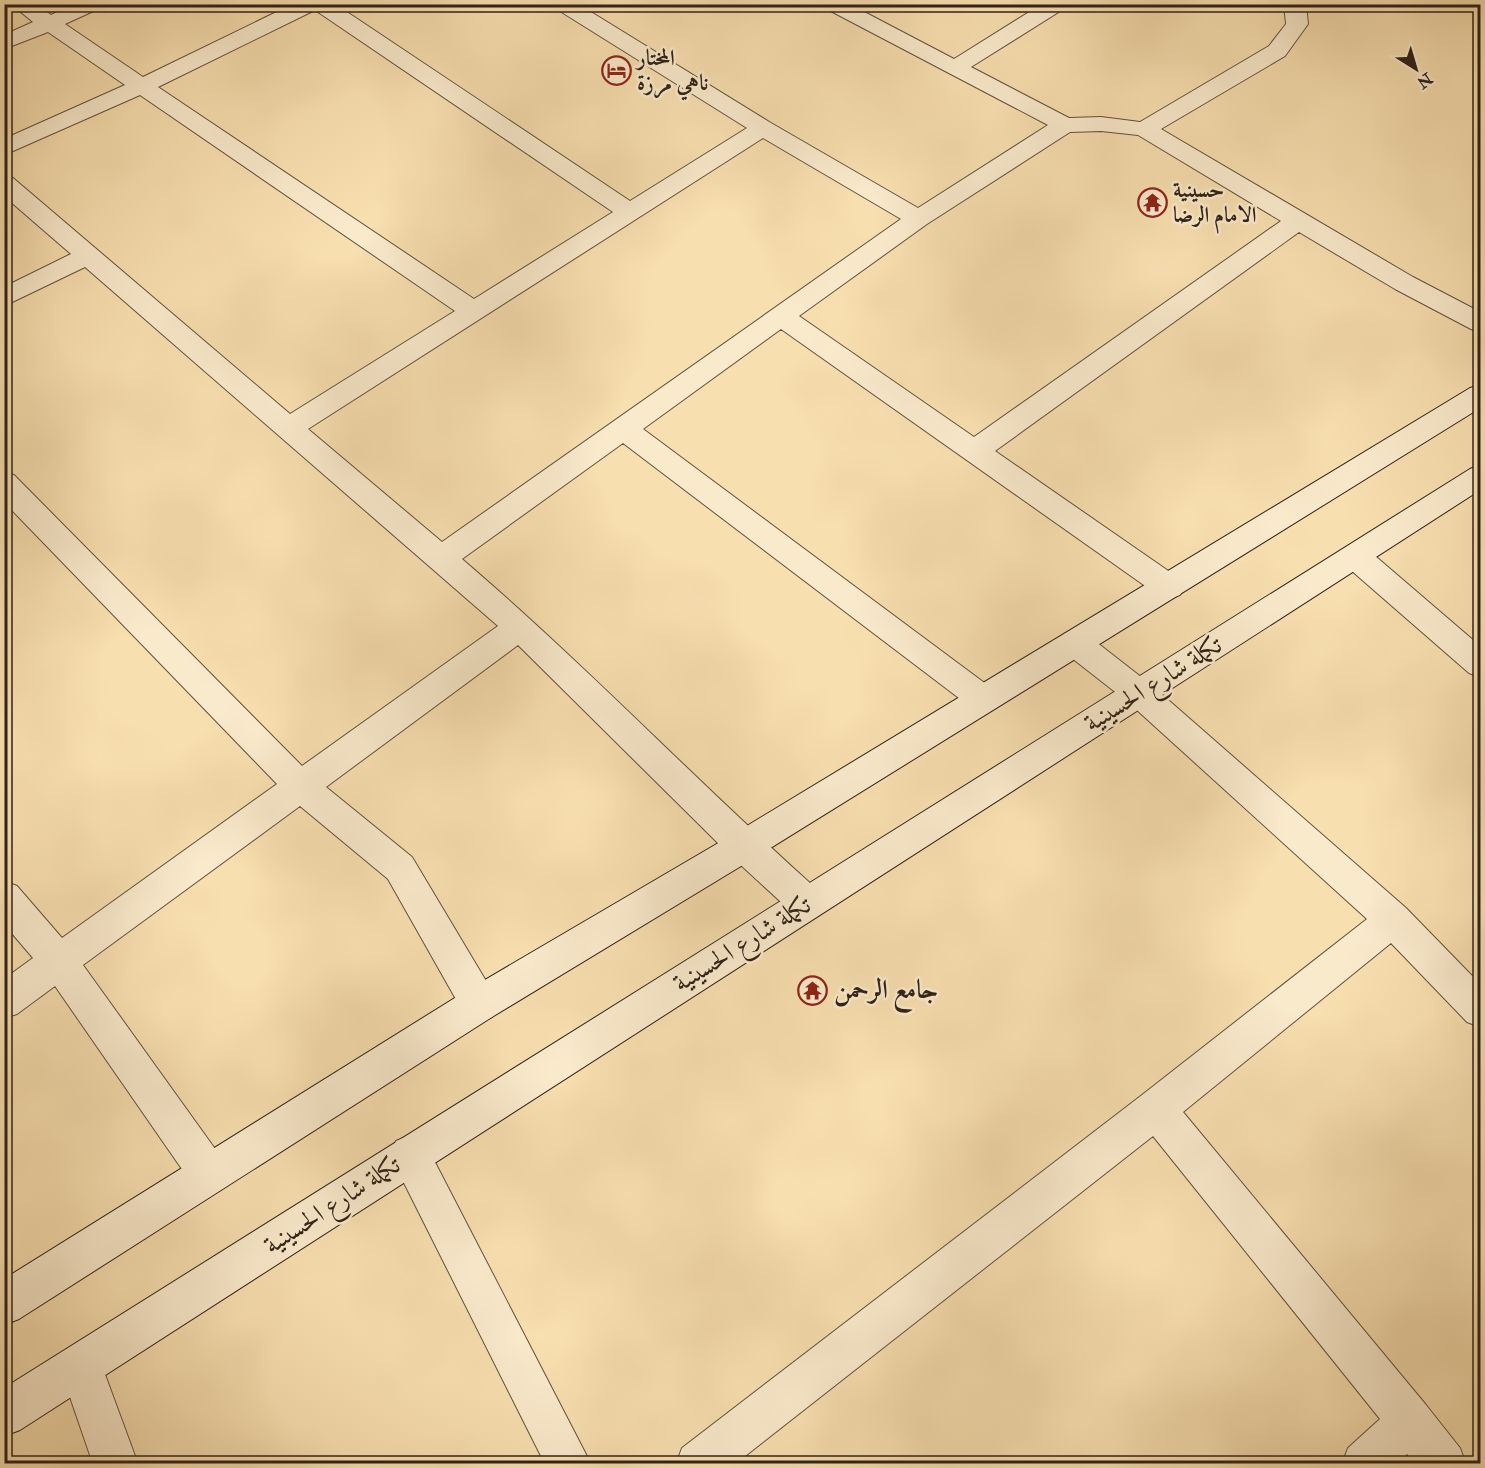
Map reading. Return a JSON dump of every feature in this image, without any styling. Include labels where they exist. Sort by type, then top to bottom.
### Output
[{"type":"street","points":[[21,4],[474,311]]},
{"type":"street","points":[[4,43],[93,4]]},
{"type":"street","points":[[4,148],[142,86],[311,4]]},
{"type":"street","points":[[320,4],[630,212]]},
{"type":"street","points":[[561,4],[763,128],[918,219]]},
{"type":"street","points":[[832,4],[1065,125],[1101,124],[1144,129],[1404,284],[1480,323]]},
{"type":"street","points":[[954,68],[1058,4]]},
{"type":"street","points":[[1144,129],[1277,51],[1297,24],[1295,4]]},
{"type":"street","points":[[440,559],[918,219],[1065,125]]},
{"type":"street","points":[[289,428],[763,128]]},
{"type":"street","points":[[4,183],[520,627],[744,846],[807,903]]},
{"type":"street","points":[[974,451],[1298,221]]},
{"type":"street","points":[[4,298],[88,255]]},
{"type":"street","points":[[781,316],[1169,587]]},
{"type":"street","points":[[4,1304],[478,1004],[744,846],[1480,395]]},
{"type":"street","points":[[623,429],[983,699]]},
{"type":"street","name":"تكملة شارع الحسينية","points":[[4,1414],[1356,557],[1480,476]]},
{"type":"street","points":[[4,483],[300,786],[400,868],[478,1004]]},
{"type":"street","points":[[1356,557],[1480,664]]},
{"type":"street","points":[[4,1001],[520,627]]},
{"type":"street","points":[[1075,644],[1139,693],[1393,920],[1480,1009]]},
{"type":"street","points":[[4,897],[59,961],[208,1174]]},
{"type":"street","points":[[698,1464],[1156,1108],[1393,920]]},
{"type":"street","points":[[1156,1108],[1444,1464]]},
{"type":"street","points":[[410,1155],[569,1464]]},
{"type":"street","points":[[81,1365],[116,1464]]},
{"type":"street","points":[[1364,1464],[1410,1421]]},
{"type":"place","name":"المختار ناهي مرزة","points":[[616,71]]},
{"type":"place","name":"حسينية الامام الرضا","points":[[1152,203]]},
{"type":"place","name":"جامع الرحمن","points":[[813,990]]}]
